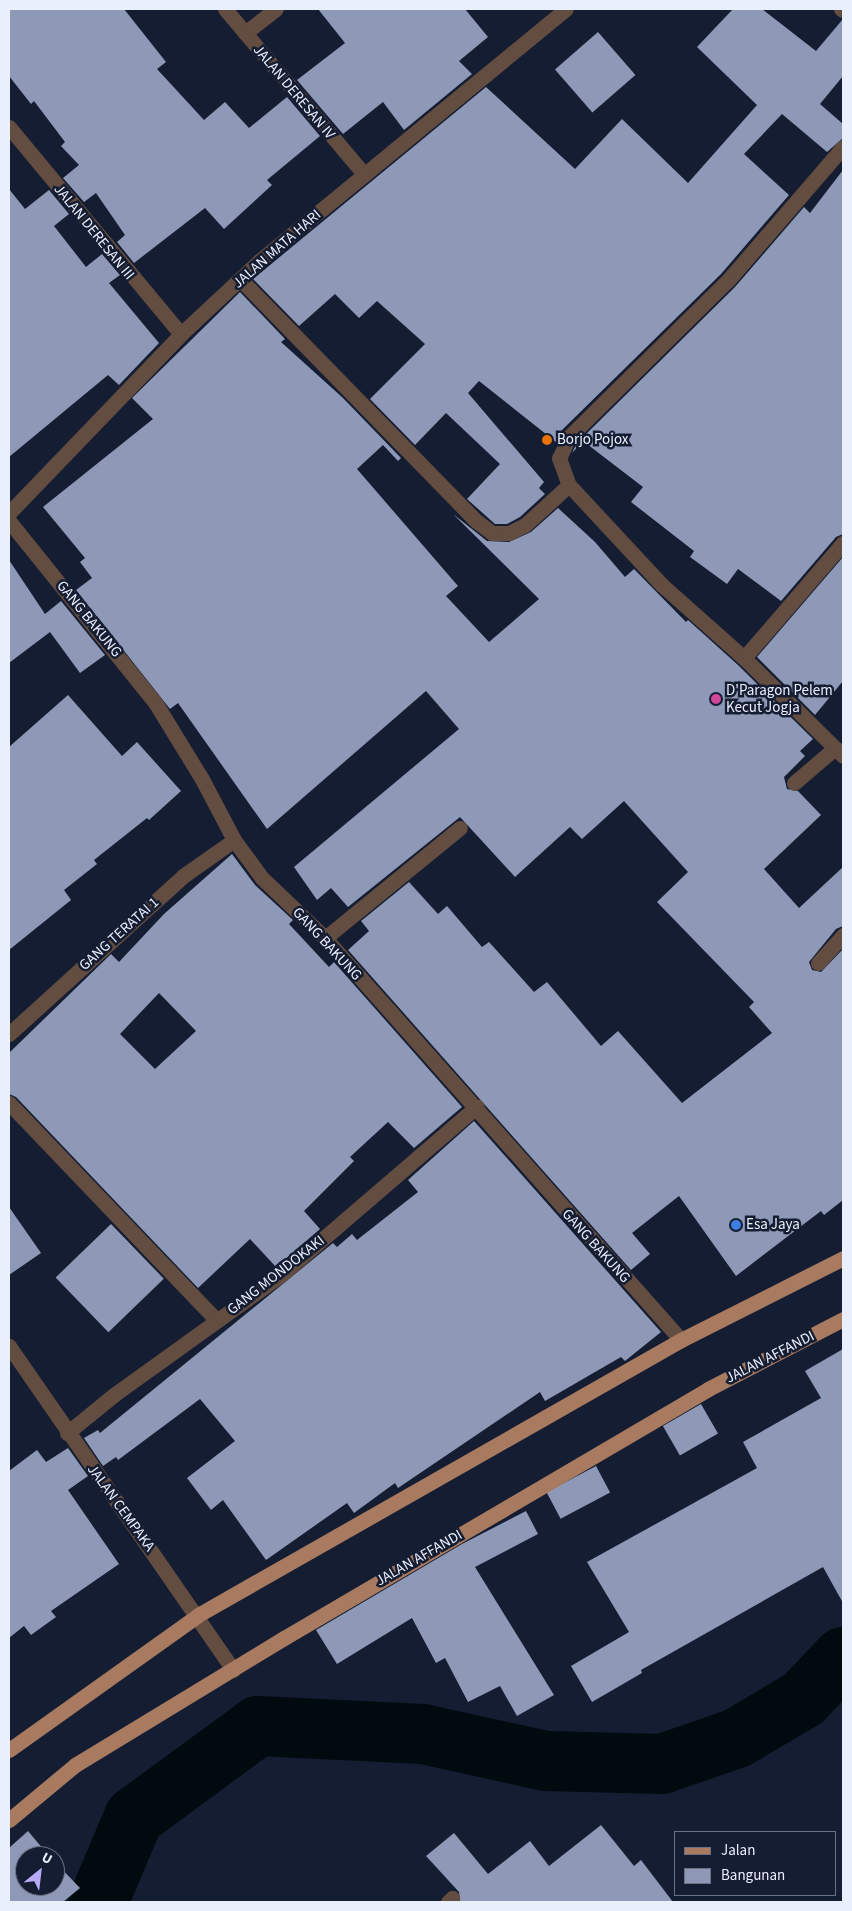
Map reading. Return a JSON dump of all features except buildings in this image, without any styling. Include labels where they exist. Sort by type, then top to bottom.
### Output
[{"type":"main road","points":[[9,1750],[198,1615],[681,1340],[843,1258]]},
{"type":"main road","name":"JALAN AFFANDI","points":[[9,1820],[75,1765],[708,1389],[843,1318]]},
{"type":"street","name":"JALAN DERESAN IV","points":[[225,9],[364,174]]},
{"type":"street","points":[[246,33],[276,9]]},
{"type":"street","name":"JALAN MATA HARI","points":[[9,513],[180,334],[364,174],[566,9]]},
{"type":"street","name":"JALAN DERESAN III","points":[[9,127],[180,334]]},
{"type":"street","points":[[794,782],[839,752],[744,658],[662,585],[569,485],[559,458],[569,437],[728,280],[843,147]]},
{"type":"street","points":[[241,280],[475,520],[492,533],[509,534],[525,525],[569,485]]},
{"type":"street","name":"GANG BAKUNG","points":[[9,521],[156,704],[202,779],[234,840],[262,878],[325,938],[402,1029],[477,1106],[569,1217],[681,1340]]},
{"type":"street","points":[[744,658],[843,543]]},
{"type":"street","points":[[325,938],[460,828]]},
{"type":"street","name":"GANG TERATAI 1","points":[[9,1034],[183,876],[234,840]]},
{"type":"street","points":[[818,963],[843,935]]},
{"type":"street","points":[[9,1103],[217,1321]]},
{"type":"street","name":"GANG MONDOKAKI","points":[[67,1433],[115,1394],[282,1274],[477,1106]]},
{"type":"street","name":"JALAN CEMPAKA","points":[[9,1346],[67,1433],[198,1615],[233,1670]]},
{"type":"waterway","points":[[98,1902],[134,1817],[258,1726],[423,1734],[546,1761],[662,1764],[737,1738],[803,1699],[843,1657]]},
{"type":"place","name":"Borjo Pojox","points":[[547,440]]},
{"type":"place","name":"D'Paragon Pelem Kecut Jogja","points":[[716,699]]},
{"type":"place","name":"Esa Jaya","points":[[736,1225]]}]
